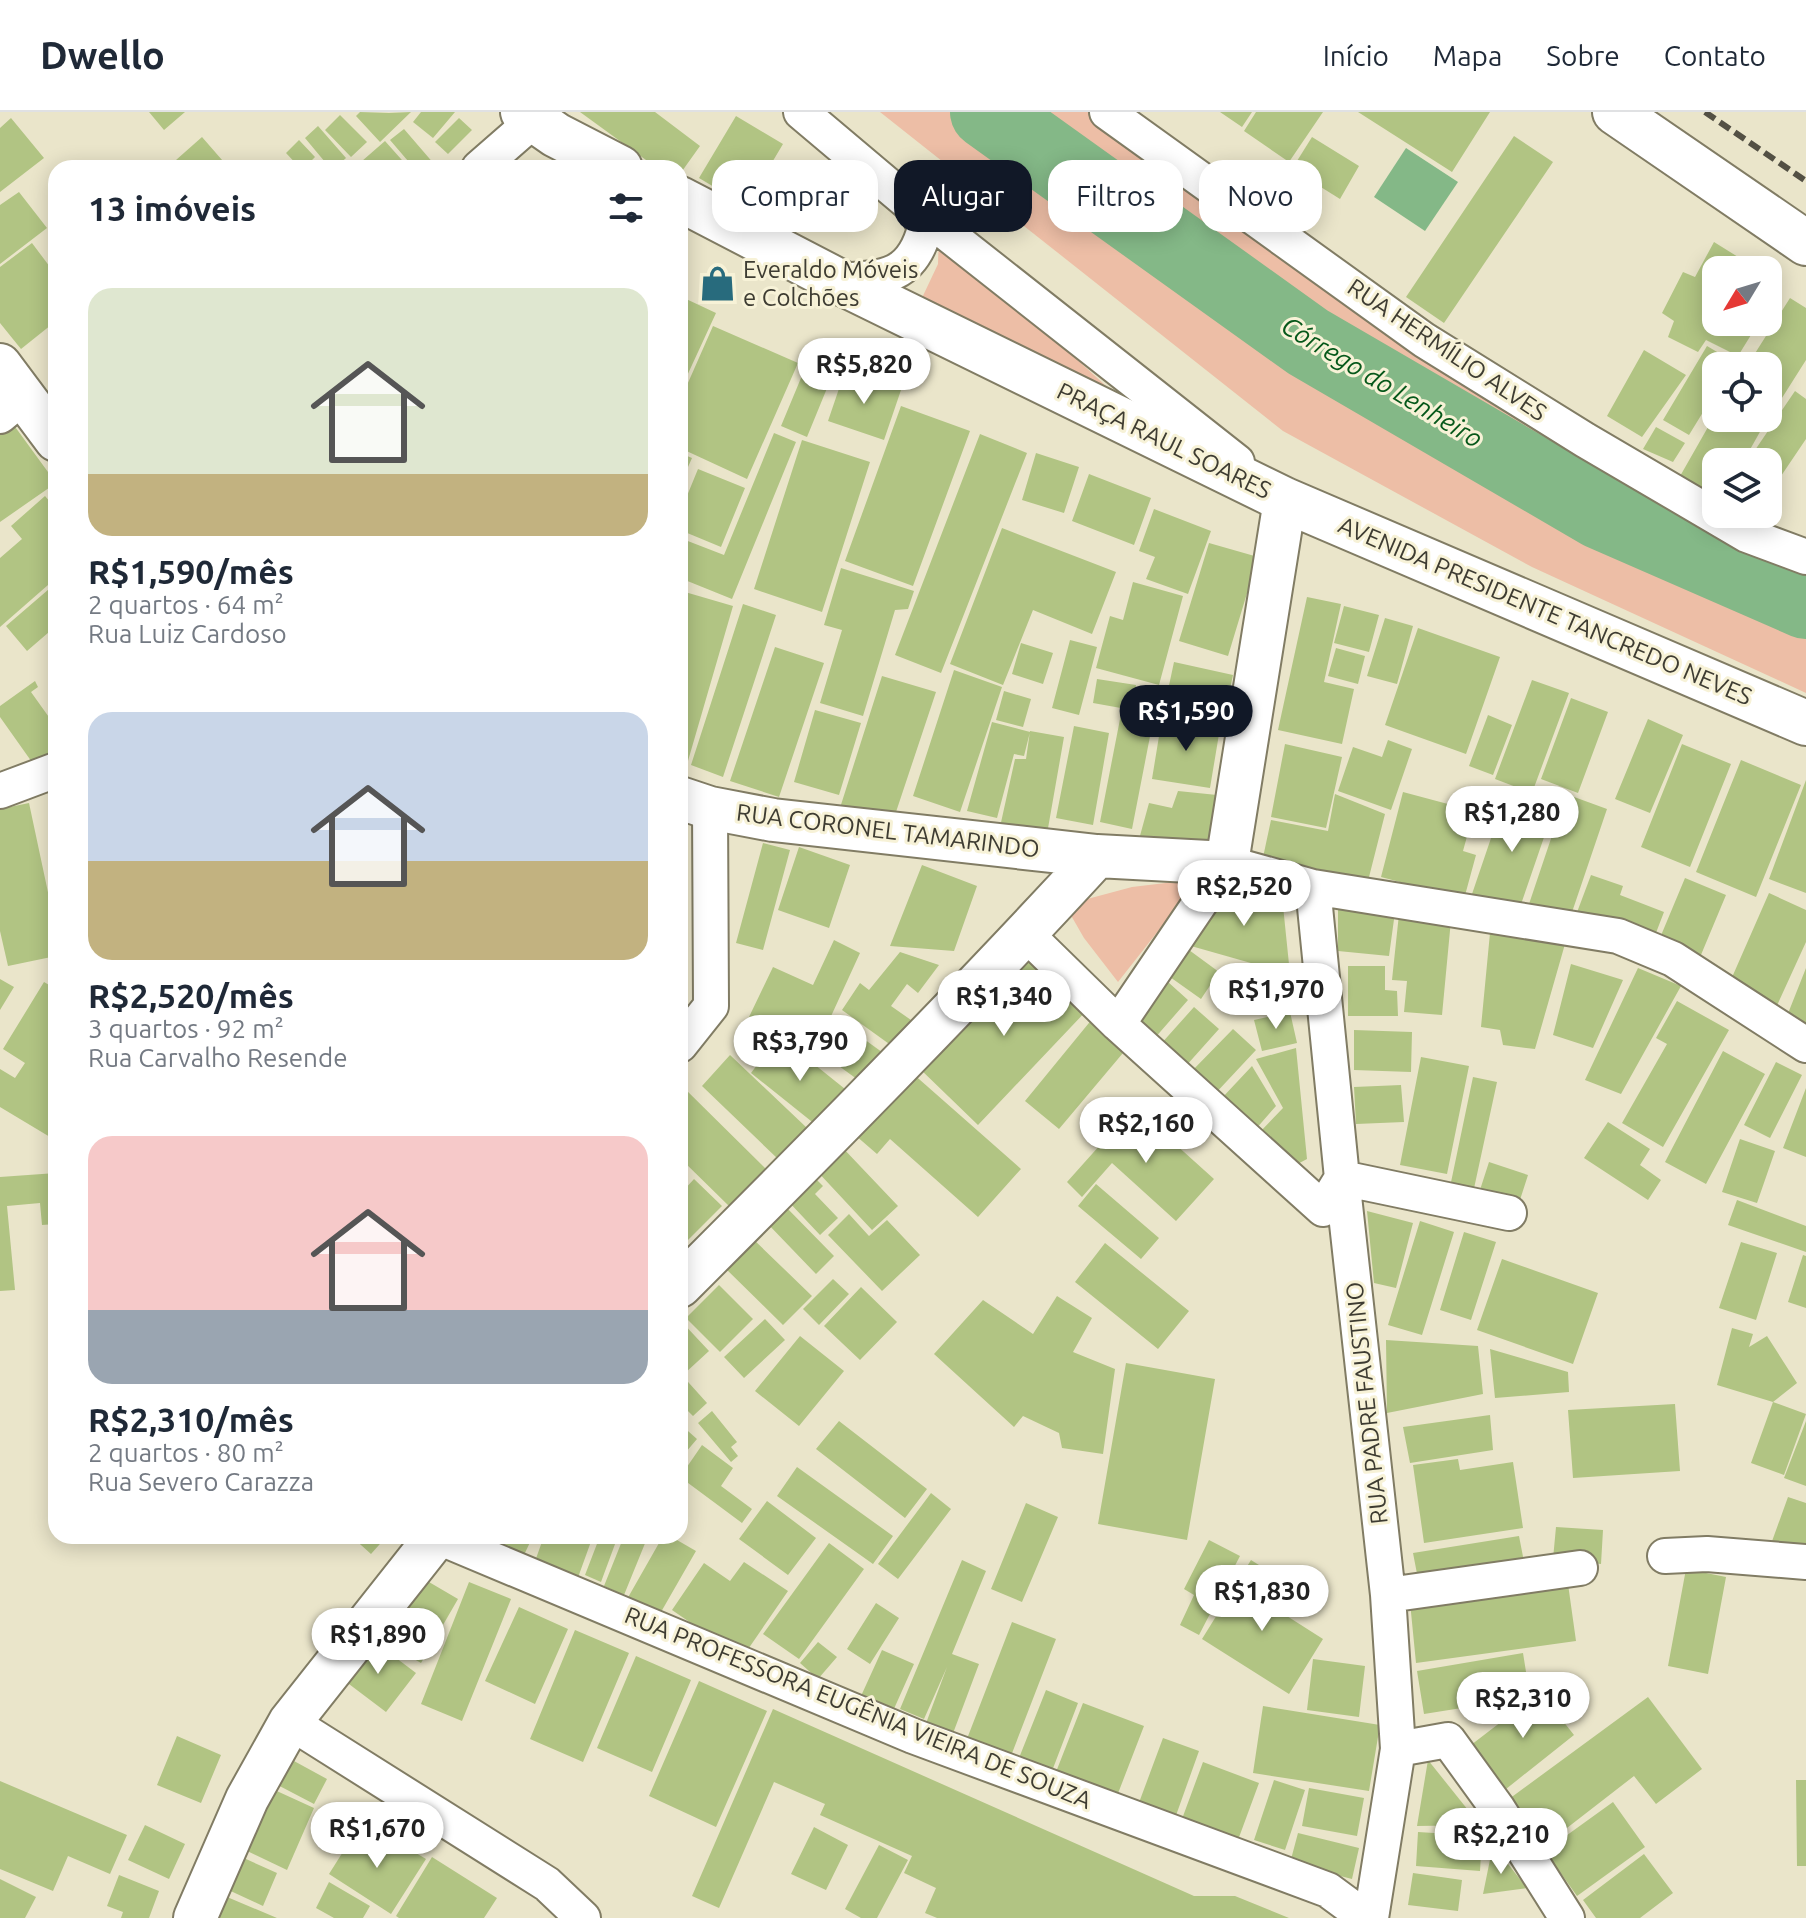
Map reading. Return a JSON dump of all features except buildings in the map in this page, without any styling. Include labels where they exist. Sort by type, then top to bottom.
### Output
[{"type":"highway","points":[[1615,112],[1806,243]]},
{"type":"highway","points":[[532,115],[556,135],[604,160]]},
{"type":"highway","name":"PRAÇA RAUL SOARES","points":[[688,203],[838,281],[1285,500]]},
{"type":"highway","name":"AVENIDA PRESIDENTE TANCREDO NEVES","points":[[1285,500],[1806,723]]},
{"type":"street","name":"PRAÇA RAUL SOARES","points":[[801,112],[894,190]]},
{"type":"street","name":"RUA HERMÍLIO ALVES","points":[[1107,112],[1424,340],[1747,535],[1806,557]]},
{"type":"street","points":[[487,160],[532,115]]},
{"type":"street","points":[[838,281],[891,275],[904,268],[916,255],[924,232]]},
{"type":"street","name":"PRAÇA RAUL SOARES","points":[[945,232],[1285,500]]},
{"type":"street","points":[[8,393],[48,432]]},
{"type":"street","points":[[1118,1024],[1227,863],[1285,500]]},
{"type":"street","points":[[0,791],[48,773]]},
{"type":"street","points":[[688,1035],[711,1006],[695,803]]},
{"type":"street","name":"RUA CORONEL TAMARINDO","points":[[695,803],[773,820],[1097,856],[1227,863]]},
{"type":"street","points":[[688,1278],[1026,934],[1097,856]]},
{"type":"street","points":[[1227,863],[1313,887],[1618,936],[1673,959],[1806,1045]]},
{"type":"street","name":"RUA PADRE FAUSTINO","points":[[1313,887],[1388,1595],[1398,1749],[1368,1918]]},
{"type":"street","points":[[1026,934],[1118,1024],[1323,1209],[1342,1178],[1509,1213]]},
{"type":"street","points":[[195,1918],[247,1799],[290,1722],[431,1544]]},
{"type":"street","name":"RUA PROFESSORA EUGÊNIA VIEIRA DE SOUZA","points":[[456,1544],[913,1736],[1328,1890],[1368,1918]]},
{"type":"street","points":[[1665,1556],[1707,1554],[1806,1562]]},
{"type":"street","points":[[1388,1595],[1580,1568]]},
{"type":"street","points":[[290,1722],[547,1884],[583,1918]]},
{"type":"street","points":[[1398,1749],[1448,1740],[1498,1809],[1567,1918]]},
{"type":"shaded area","points":[[880,112],[1095,112],[1170,160],[1048,160],[1048,232],[1183,232],[1183,168],[1199,178],[1199,232],[1283,232],[1702,500],[1702,528],[1746,528],[1806,566],[1806,693],[1532,567],[1283,431],[1032,232],[1032,160],[941,160]]},
{"type":"shaded area","points":[[1406,148],[1458,182],[1425,231],[1374,197]]},
{"type":"shaded area","points":[[939,234],[1106,386],[1101,394],[921,300],[938,264]]},
{"type":"shaded area","points":[[1199,879],[1118,982],[1084,938],[1065,905],[1132,887]]},
{"type":"waterway","name":"Córrego do Lenheiro","points":[[987,112],[1308,342],[1600,512],[1806,602]]},
{"type":"railway","points":[[1705,112],[1806,181]]},
{"type":"place","name":"Everaldo Móveis e Colchões","points":[[717,284]]}]
